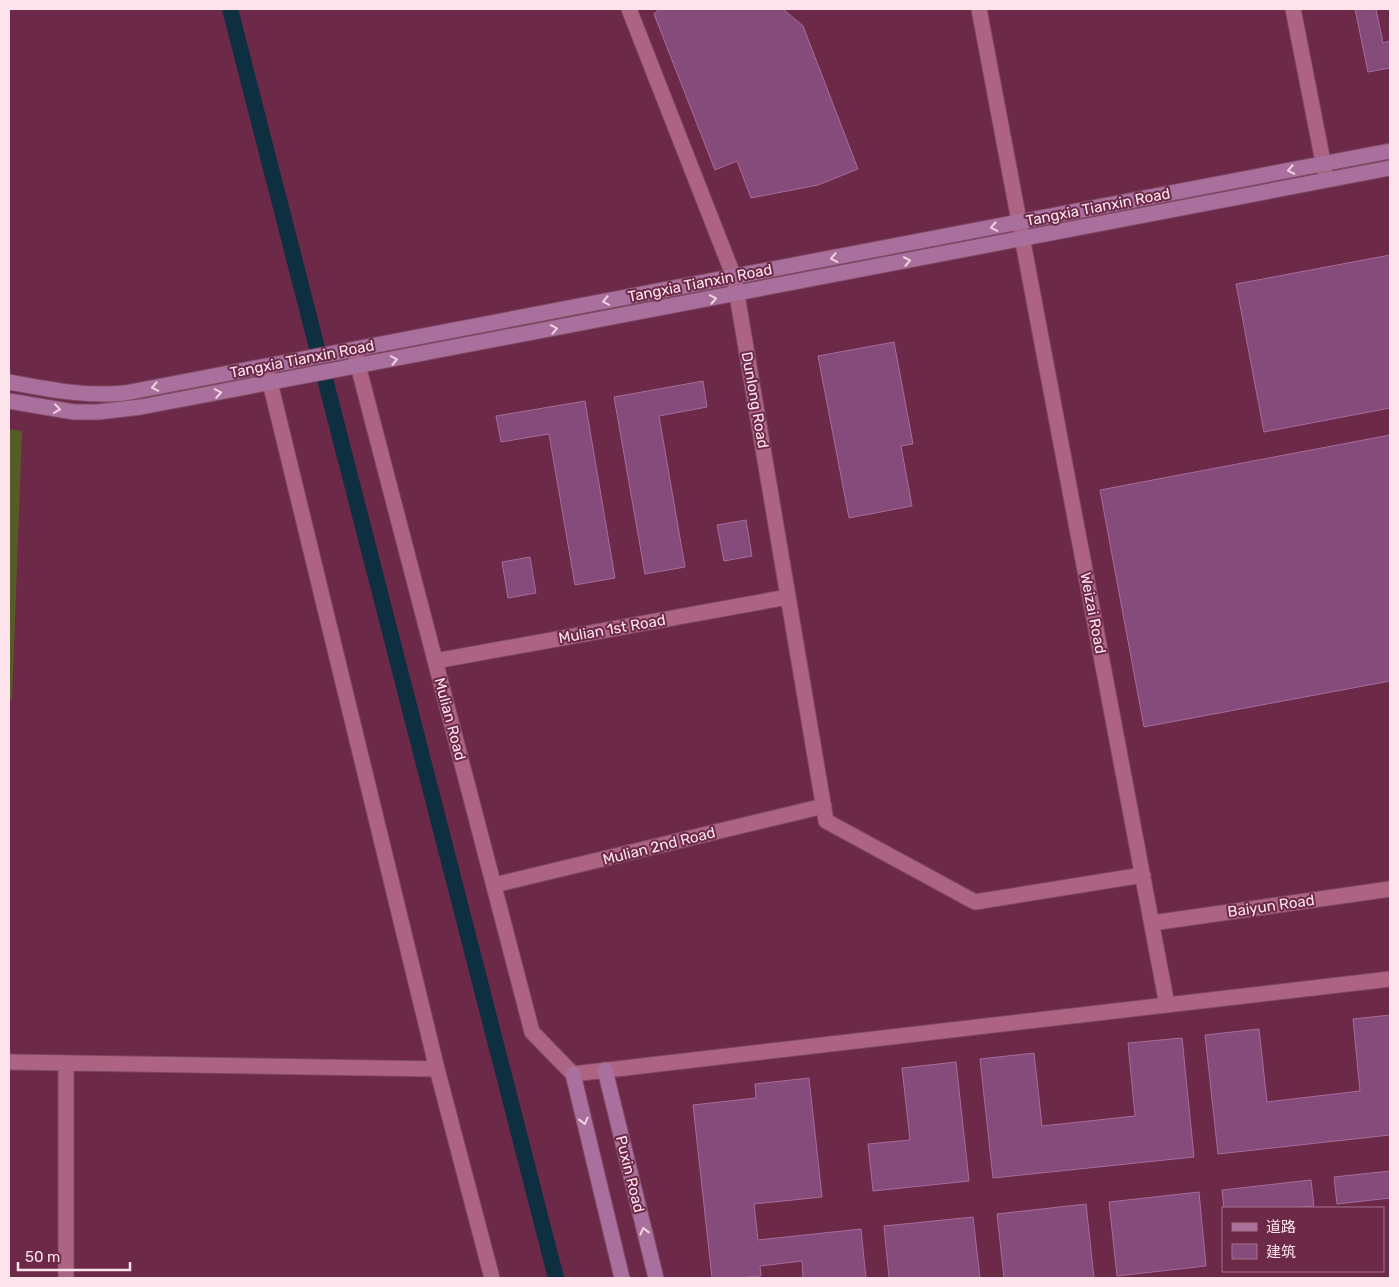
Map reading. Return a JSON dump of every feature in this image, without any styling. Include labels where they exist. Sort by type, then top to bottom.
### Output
[{"type":"main road","name":"Tangxia Tianxin Road","points":[[9,382],[78,394],[110,395],[1390,151]]},
{"type":"main road","name":"Tangxia Tianxin Road","points":[[9,401],[74,412],[98,412],[141,407],[292,380],[1390,168]]},
{"type":"main road","name":"Puxin Road","points":[[605,1070],[656,1278]]},
{"type":"main road","points":[[573,1074],[622,1278]]},
{"type":"street","name":"Dunlong Road","points":[[629,9],[734,277],[826,821],[975,902],[1143,875]]},
{"type":"street","name":"Weizai Road","points":[[979,9],[1167,1004]]},
{"type":"street","points":[[1293,9],[1327,180]]},
{"type":"street","name":"Mulian Road","points":[[354,350],[532,1032],[573,1074]]},
{"type":"street","points":[[266,366],[437,1069],[492,1278]]},
{"type":"street","name":"Mulian 1st Road","points":[[435,661],[788,597]]},
{"type":"street","name":"Mulian 2nd Road","points":[[494,885],[824,806]]},
{"type":"street","name":"Baiyun Road","points":[[1152,922],[1390,889]]},
{"type":"street","points":[[573,1074],[1390,978]]},
{"type":"street","points":[[9,1062],[437,1069]]},
{"type":"street","points":[[66,1062],[66,1278]]},
{"type":"green space","points":[[9,429],[22,431],[12,700],[9,700]]},
{"type":"building","points":[[659,9],[783,9],[803,26],[858,169],[818,185],[751,198],[737,161],[715,170],[654,14]]},
{"type":"building","points":[[1355,9],[1376,9],[1383,43],[1390,41],[1390,68],[1368,72]]},
{"type":"building","points":[[1390,255],[1390,408],[1264,432],[1236,284]]},
{"type":"building","points":[[894,342],[913,444],[901,446],[912,506],[849,518],[818,356]]},
{"type":"building","points":[[703,381],[707,407],[659,416],[685,567],[645,574],[614,397]]},
{"type":"building","points":[[585,401],[615,578],[575,585],[549,434],[501,442],[496,416]]},
{"type":"building","points":[[1390,435],[1390,681],[1144,727],[1100,490]]},
{"type":"building","points":[[746,520],[752,556],[724,561],[717,525]]},
{"type":"building","points":[[530,557],[536,593],[508,598],[502,562]]},
{"type":"building","points":[[1390,1015],[1390,1135],[1218,1154],[1205,1035],[1259,1029],[1267,1102],[1360,1091],[1353,1019]]},
{"type":"building","points":[[1182,1038],[1194,1157],[993,1178],[980,1059],[1034,1053],[1042,1126],[1135,1116],[1128,1043]]},
{"type":"building","points":[[956,1062],[969,1181],[873,1191],[868,1144],[910,1140],[902,1068]]},
{"type":"building","points":[[809,1078],[822,1197],[754,1204],[758,1240],[861,1229],[866,1278],[803,1278],[802,1261],[760,1266],[761,1276],[712,1278],[693,1105],[756,1098],[755,1084]]},
{"type":"building","points":[[1390,1171],[1390,1198],[1337,1204],[1334,1177]]},
{"type":"building","points":[[1311,1180],[1314,1206],[1224,1207],[1222,1190]]},
{"type":"building","points":[[1199,1192],[1206,1266],[1117,1276],[1109,1202]]},
{"type":"building","points":[[1086,1204],[1094,1278],[1004,1278],[997,1214]]},
{"type":"building","points":[[973,1217],[980,1278],[889,1278],[884,1226]]},
{"type":"waterway","points":[[230,9],[556,1278]]}]
